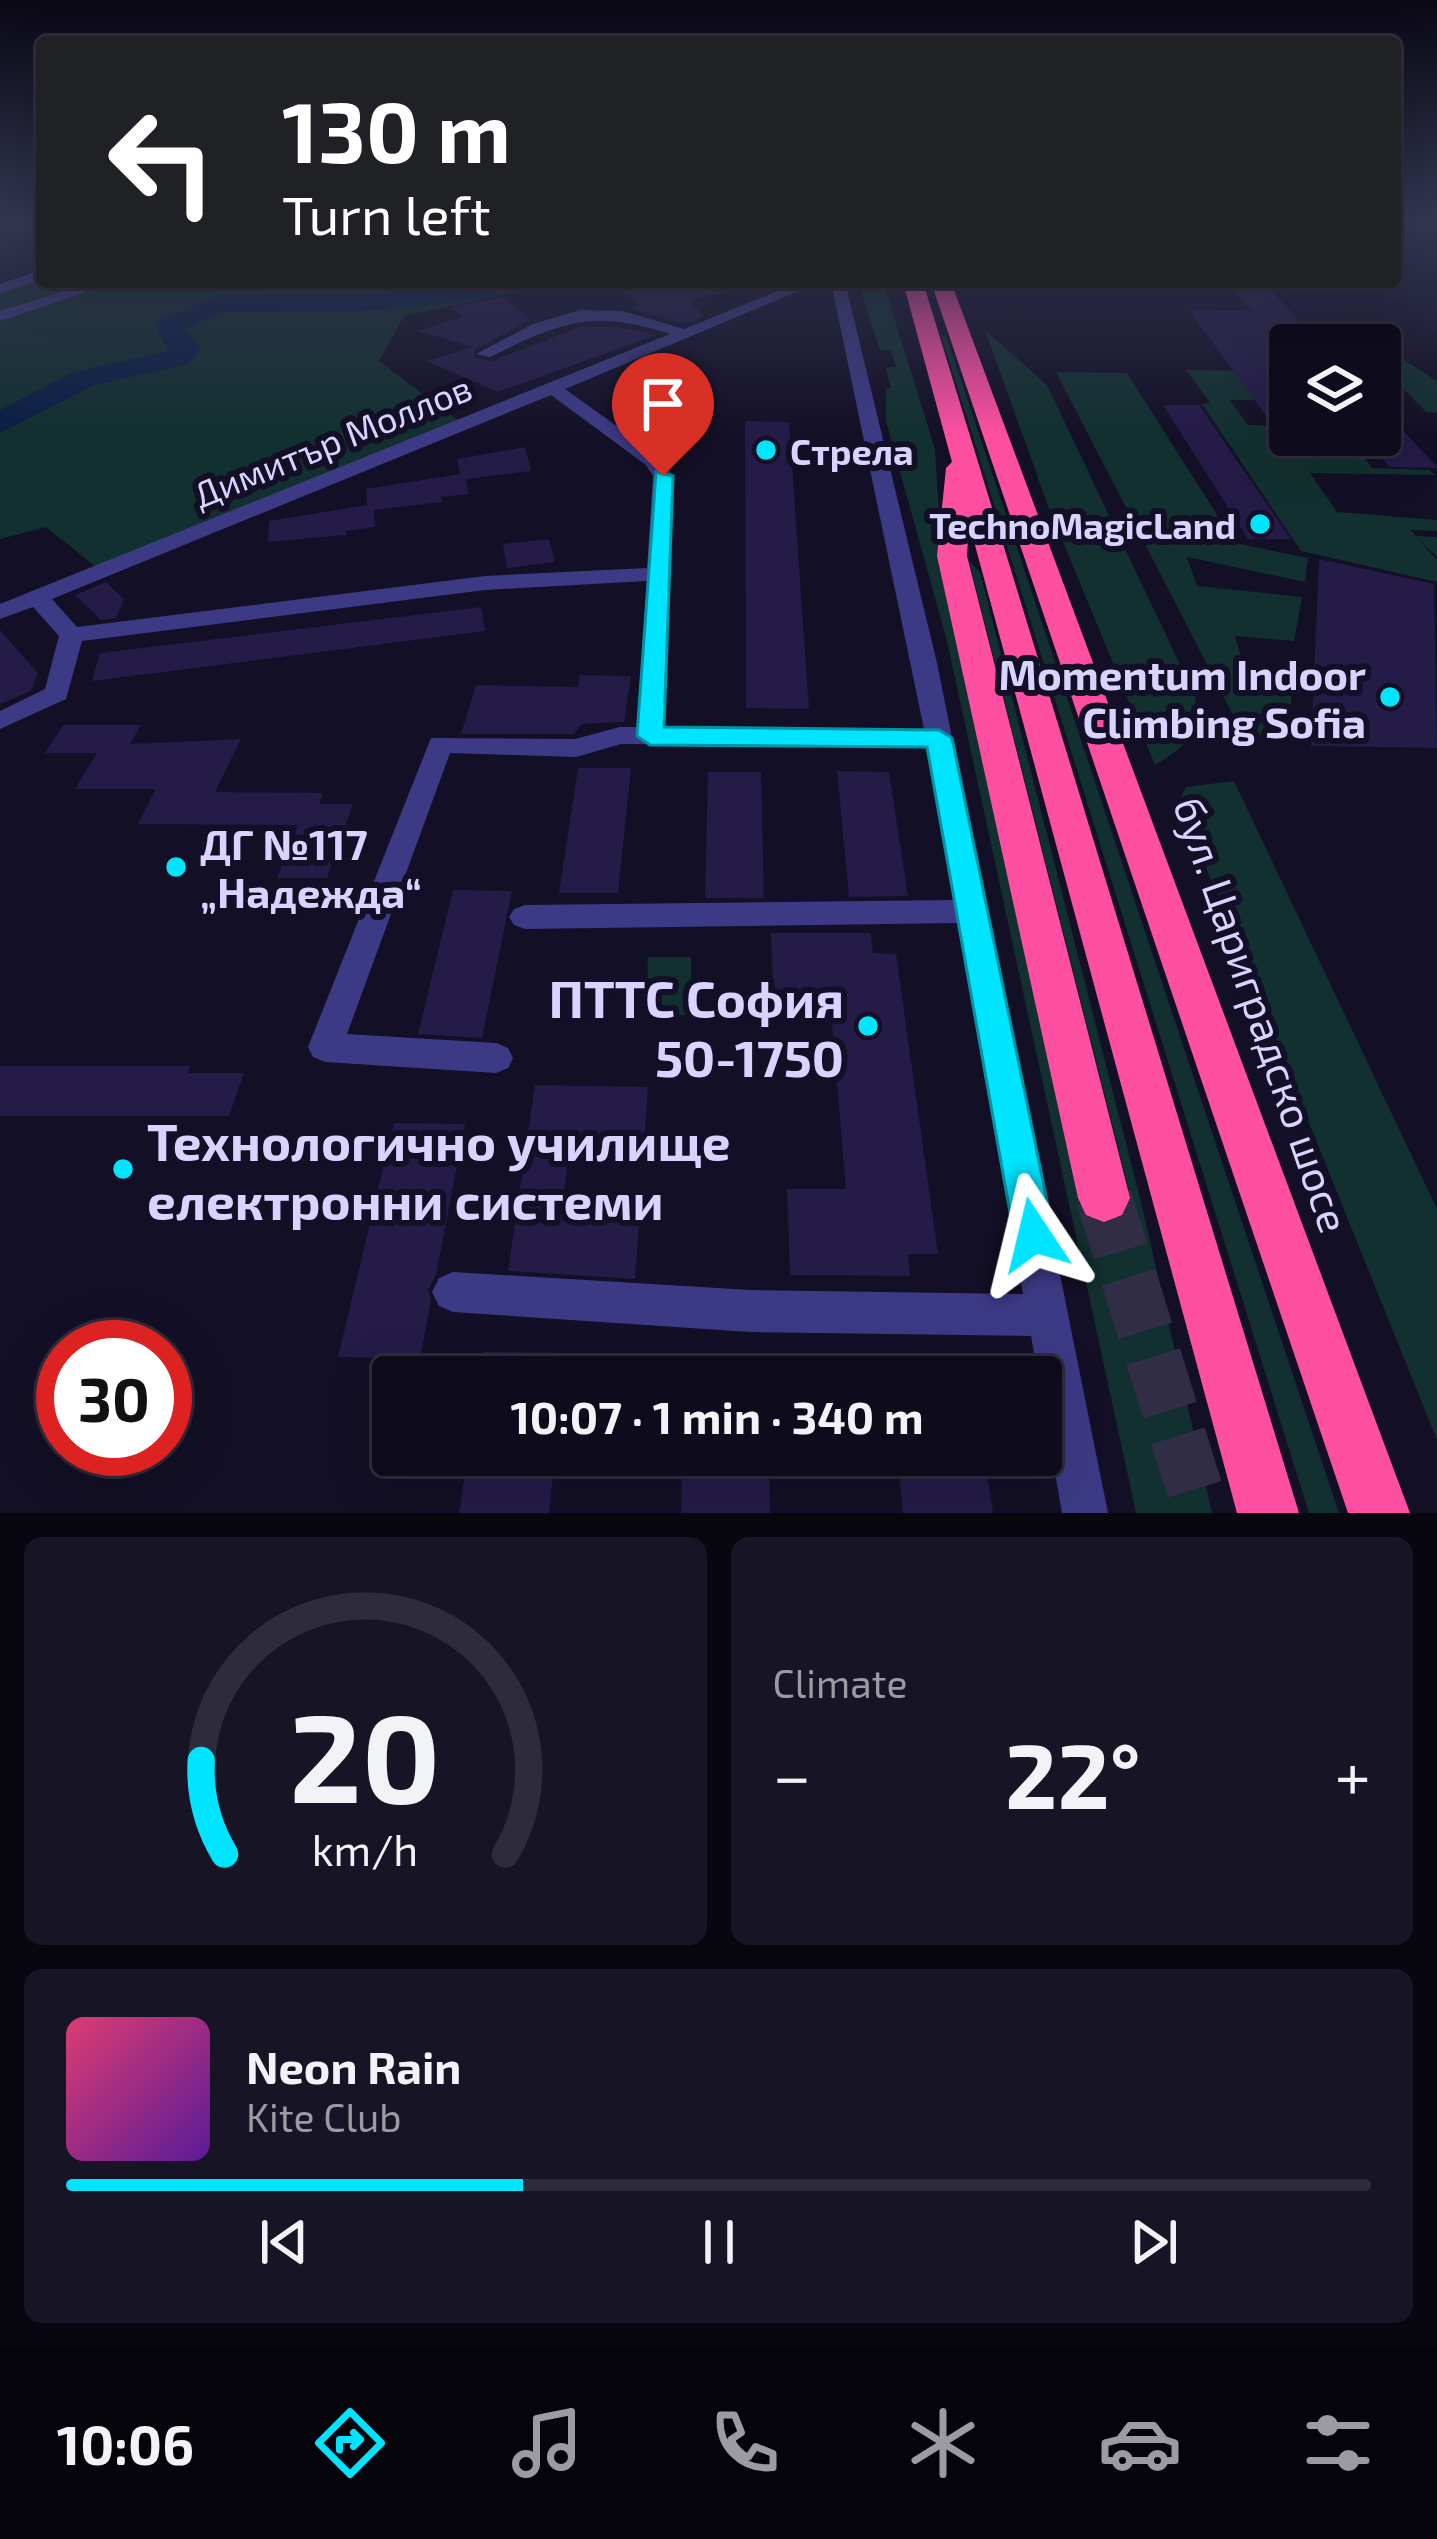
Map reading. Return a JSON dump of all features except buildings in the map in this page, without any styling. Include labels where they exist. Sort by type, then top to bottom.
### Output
[{"type":"highway","points":[[896,296],[937,366]]},
{"type":"highway","points":[[917,296],[1268,1513]]},
{"type":"highway","name":"бул. Цариградско шосе","points":[[946,296],[1379,1513]]},
{"type":"highway","points":[[967,296],[979,341],[973,374]]},
{"type":"highway","points":[[961,447],[952,556],[1104,1198]]},
{"type":"street","points":[[0,316],[65,296]]},
{"type":"street","name":"Димитър Моллов","points":[[0,612],[778,296]]},
{"type":"street","points":[[841,296],[939,738],[1085,1513]]},
{"type":"street","points":[[484,354],[535,326],[573,315],[621,311],[682,333]]},
{"type":"street","points":[[553,388],[653,461],[663,476],[650,736]]},
{"type":"street","points":[[71,635],[484,583],[658,574]]},
{"type":"street","points":[[38,598],[71,635]]},
{"type":"street","points":[[0,721],[57,693],[71,635]]},
{"type":"street","points":[[496,1058],[325,1047],[440,744],[576,748],[620,735],[939,738]]},
{"type":"street","points":[[524,916],[970,911]]},
{"type":"street","points":[[453,1292],[750,1311],[1048,1315]]},
{"type":"green space","points":[[0,296],[500,296],[404,316],[379,361],[464,425],[102,572],[46,527],[0,539]]},
{"type":"green space","points":[[862,296],[887,296],[935,449],[942,561],[1084,1202],[1132,1202],[969,561],[980,572],[1141,1202],[1212,1513],[1136,1513],[947,641],[886,421],[886,389],[891,388],[886,368],[896,367],[891,350],[880,350]]},
{"type":"green space","points":[[985,330],[1047,385],[1195,696],[1196,720],[1189,738],[1155,765],[1047,503]]},
{"type":"green space","points":[[941,335],[946,335],[1339,1513],[1309,1513]]},
{"type":"green space","points":[[1401,360],[1437,381],[1437,413],[1426,412],[1401,386]]},
{"type":"green space","points":[[1186,370],[1269,371],[1269,400],[1230,400],[1248,425],[1269,426],[1269,456],[1363,456],[1372,468],[1429,470],[1435,475],[1310,473],[1337,512],[1437,520],[1437,531],[1411,530],[1416,536],[1437,537],[1437,557],[1417,537],[1437,560],[1437,582],[1301,551],[1202,404],[1210,403]]},
{"type":"green space","points":[[1056,372],[1127,373],[1235,543],[1308,558],[1305,582],[1187,557],[1197,586],[1302,597],[1294,641],[1235,636],[1243,664],[1291,667],[1291,738],[1244,736]]},
{"type":"green space","points":[[1234,781],[1437,1209],[1437,1440],[1179,801],[1186,787]]},
{"type":"green space","points":[[648,957],[691,957],[691,1015],[646,1015]]},
{"type":"waterway","points":[[0,423],[85,378],[178,358],[186,349],[170,326],[217,304],[367,303],[435,296]]},
{"type":"tunnel","points":[[1104,1198],[1202,1513]]},
{"type":"place","name":"Стрела","points":[[766,450]]},
{"type":"place","name":"TechnoMagicLand","points":[[1260,524]]},
{"type":"place","name":"Momentum Indoor Climbing Sofia","points":[[1390,697]]},
{"type":"place","name":"ДГ №117 „Надежда“","points":[[176,867]]},
{"type":"place","name":"ПТТС София 50-1750","points":[[868,1026]]},
{"type":"place","name":"Технологично училище електронни системи","points":[[123,1169]]},
{"type":"route","points":[[663,476],[650,736],[939,738],[1034,1235]]}]
